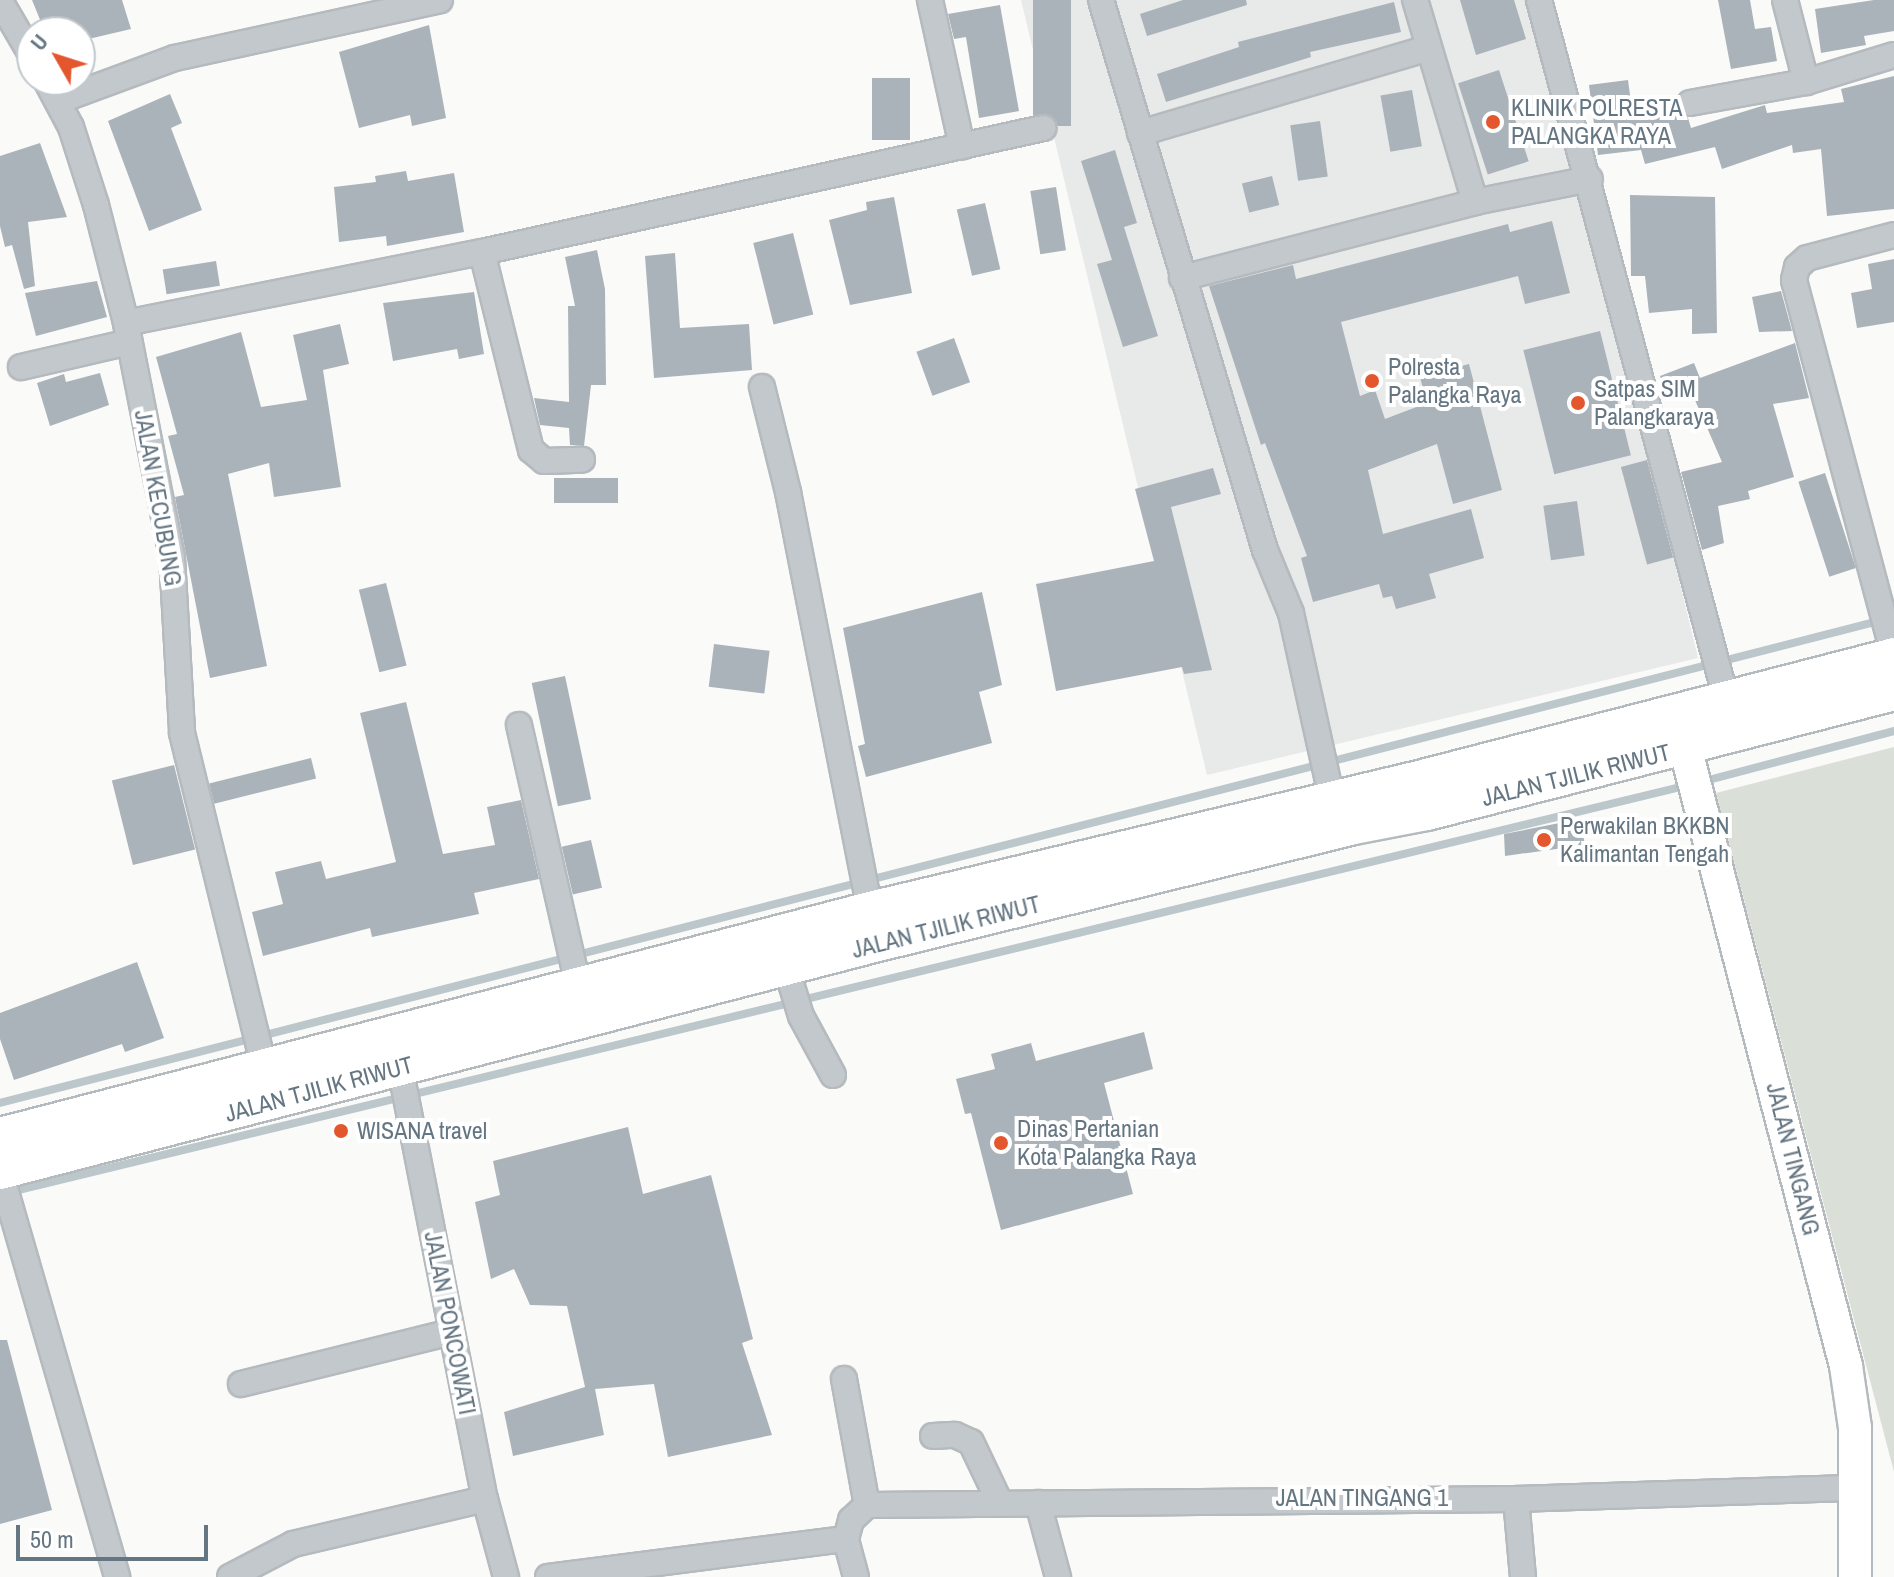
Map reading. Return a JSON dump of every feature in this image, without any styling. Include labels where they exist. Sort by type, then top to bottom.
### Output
[{"type":"highway","name":"JALAN TJILIK RIWUT","points":[[0,1171],[786,967],[1342,807],[1894,656]]},
{"type":"highway","name":"JALAN TJILIK RIWUT","points":[[0,1136],[870,910],[1342,807],[1427,812],[1894,692]]},
{"type":"main road","name":"JALAN TINGANG","points":[[1685,747],[1846,1366],[1856,1488],[1855,1577]]},
{"type":"street","points":[[96,79],[175,58],[440,0]]},
{"type":"street","points":[[930,0],[962,147]]},
{"type":"street","points":[[1101,0],[1265,550],[1291,613],[1342,807]]},
{"type":"street","points":[[1415,0],[1475,202]]},
{"type":"street","points":[[1539,0],[1590,179],[1727,702]]},
{"type":"street","points":[[1785,0],[1806,82]]},
{"type":"street","points":[[0,1],[16,28]]},
{"type":"street","points":[[1140,133],[1429,48]]},
{"type":"street","points":[[1690,103],[1806,82],[1894,55]]},
{"type":"street","name":"JALAN KECUBUNG","points":[[54,96],[96,205],[128,332],[172,557],[182,733],[265,1066],[269,1102]]},
{"type":"street","points":[[21,367],[128,332],[1043,128]]},
{"type":"street","points":[[1182,278],[1475,202],[1590,179]]},
{"type":"street","points":[[1894,235],[1807,258],[1797,267],[1794,280],[1894,656]]},
{"type":"street","points":[[482,252],[531,450],[544,461],[582,460]]},
{"type":"street","points":[[762,387],[788,492],[870,910]]},
{"type":"street","points":[[519,725],[578,985]]},
{"type":"street","points":[[786,967],[801,1016],[833,1075]]},
{"type":"street","name":"JALAN PONCOWATI","points":[[400,1067],[485,1499],[506,1577]]},
{"type":"street","points":[[0,1171],[117,1577]]},
{"type":"street","points":[[241,1384],[451,1332]]},
{"type":"street","points":[[844,1379],[867,1505],[851,1520],[846,1539],[856,1577]]},
{"type":"street","points":[[933,1436],[955,1435],[971,1442],[1000,1503]]},
{"type":"street","name":"JALAN TINGANG 1","points":[[867,1505],[1516,1499],[1856,1488]]},
{"type":"street","points":[[230,1577],[293,1544],[485,1499]]},
{"type":"street","points":[[1516,1499],[1523,1577]]},
{"type":"street","points":[[1038,1503],[1058,1577]]},
{"type":"street","points":[[548,1577],[846,1539]]},
{"type":"shaded area","name":"Polresta Palangka Raya","points":[[1021,0],[1539,0],[1698,658],[1207,775]]},
{"type":"shaded area","points":[[1894,747],[1894,1472],[1716,793]]},
{"type":"building","points":[[32,0],[122,0],[131,29],[96,37],[96,16],[38,16]]},
{"type":"building","points":[[1033,0],[1071,0],[1071,126],[1033,126]]},
{"type":"building","points":[[1183,0],[1246,0],[1247,5],[1147,36],[1140,14]]},
{"type":"building","points":[[1460,0],[1514,0],[1526,39],[1476,55]]},
{"type":"building","points":[[1718,0],[1750,0],[1755,29],[1771,27],[1777,61],[1731,69]]},
{"type":"building","points":[[1894,0],[1894,31],[1864,36],[1866,45],[1821,53],[1815,9]]},
{"type":"building","points":[[1394,2],[1401,32],[1310,52],[1311,57],[1166,102],[1157,74],[1239,47],[1238,42]]},
{"type":"building","points":[[1000,5],[1019,111],[979,118],[966,37],[954,39],[948,14]]},
{"type":"building","points":[[429,25],[446,118],[412,126],[410,115],[359,128],[339,52]]},
{"type":"building","name":"KLINIK POLRESTA PALANGKA RAYA","points":[[1499,70],[1529,161],[1488,175],[1458,83]]},
{"type":"building","points":[[1894,76],[1894,209],[1827,216],[1821,149],[1793,153],[1792,145],[1722,169],[1715,147],[1645,164],[1641,150],[1598,155],[1589,85],[1628,80],[1633,117],[1675,106],[1688,118],[1691,128],[1765,105],[1767,113],[1844,102],[1841,89]]},
{"type":"building","points":[[872,78],[910,78],[910,140],[872,140]]},
{"type":"building","points":[[1412,90],[1422,146],[1390,152],[1380,96]]},
{"type":"building","points":[[170,94],[182,123],[171,128],[202,210],[149,231],[108,121]]},
{"type":"building","points":[[1320,121],[1328,176],[1298,181],[1290,125]]},
{"type":"building","points":[[40,143],[67,217],[28,222],[35,286],[24,289],[12,245],[5,247],[0,226],[0,156]]},
{"type":"building","points":[[1115,150],[1137,223],[1124,227],[1158,336],[1123,347],[1097,264],[1112,260],[1081,161]]},
{"type":"building","points":[[406,171],[408,181],[454,173],[464,232],[387,246],[386,236],[339,242],[334,187],[376,182],[375,176]]},
{"type":"building","points":[[1272,176],[1279,205],[1249,213],[1242,183]]},
{"type":"building","points":[[1056,187],[1066,250],[1040,254],[1030,191]]},
{"type":"building","points":[[1630,195],[1715,197],[1717,333],[1692,334],[1692,309],[1649,313],[1645,276],[1631,276]]},
{"type":"building","points":[[894,197],[912,293],[850,305],[829,220],[867,210],[866,202]]},
{"type":"building","points":[[985,203],[1000,269],[972,276],[957,210]]},
{"type":"building","points":[[1552,221],[1570,293],[1525,304],[1518,276],[1341,322],[1360,396],[1375,390],[1385,419],[1427,403],[1420,377],[1469,364],[1502,490],[1453,504],[1437,444],[1368,470],[1383,534],[1471,509],[1484,558],[1429,574],[1436,598],[1396,609],[1392,596],[1383,598],[1379,584],[1313,602],[1301,558],[1307,556],[1265,443],[1261,445],[1209,286],[1293,265],[1296,279],[1508,224],[1510,232]]},
{"type":"building","points":[[793,233],[813,315],[774,324],[753,243]]},
{"type":"building","points":[[597,250],[605,289],[606,385],[591,385],[584,446],[570,445],[569,428],[540,425],[534,398],[569,402],[568,306],[575,306],[565,257]]},
{"type":"building","points":[[675,253],[680,328],[749,324],[752,370],[654,378],[645,256]]},
{"type":"building","points":[[1894,259],[1894,322],[1857,328],[1851,293],[1872,289],[1868,264]]},
{"type":"building","points":[[216,261],[220,286],[167,294],[163,269]]},
{"type":"building","points":[[97,281],[107,317],[36,336],[25,293]]},
{"type":"building","points":[[1781,291],[1792,331],[1759,332],[1752,297]]},
{"type":"building","points":[[474,292],[484,354],[459,359],[457,349],[393,361],[383,303]]},
{"type":"building","points":[[340,324],[349,364],[323,370],[341,487],[274,497],[269,463],[228,474],[267,666],[210,678],[175,497],[184,495],[168,436],[177,434],[156,357],[241,332],[261,407],[307,400],[293,335]]},
{"type":"building","name":"Satpas SIM Palangkaraya","points":[[1600,331],[1631,455],[1554,474],[1523,350]]},
{"type":"building","points":[[954,338],[970,382],[932,396],[916,352]]},
{"type":"building","points":[[1795,343],[1809,398],[1773,404],[1794,477],[1748,491],[1750,499],[1718,506],[1724,543],[1702,550],[1681,472],[1722,462],[1691,391],[1669,399],[1660,376],[1694,363],[1700,378]]},
{"type":"building","points":[[100,373],[109,405],[50,426],[37,383],[64,374],[66,382]]},
{"type":"building","points":[[1647,460],[1673,558],[1647,565],[1621,467]]},
{"type":"building","points":[[1213,468],[1221,494],[1171,507],[1212,670],[1184,674],[1182,667],[1056,691],[1036,584],[1154,561],[1135,489]]},
{"type":"building","points":[[1825,473],[1856,568],[1829,577],[1798,482]]},
{"type":"building","points":[[554,478],[618,478],[618,503],[554,503]]},
{"type":"building","points":[[1577,501],[1585,555],[1551,560],[1543,506]]},
{"type":"building","points":[[386,583],[407,665],[379,672],[359,590]]},
{"type":"building","points":[[982,592],[1002,685],[979,692],[992,743],[866,777],[858,746],[865,744],[843,628]]},
{"type":"building","points":[[714,644],[770,651],[764,694],[709,687]]},
{"type":"building","points":[[565,676],[591,799],[558,806],[532,683]]},
{"type":"building","points":[[406,702],[443,854],[495,845],[487,807],[521,800],[539,879],[474,893],[479,914],[372,937],[370,928],[263,956],[252,912],[283,904],[275,872],[321,861],[326,879],[396,862],[360,713]]},
{"type":"building","points":[[311,758],[316,778],[214,804],[209,783]]},
{"type":"building","points":[[174,765],[195,849],[133,865],[112,780]]},
{"type":"building","name":"Perwakilan BKKBN Kalimantan Tengah","points":[[1580,819],[1585,845],[1505,856],[1504,834]]},
{"type":"building","points":[[591,840],[602,888],[573,894],[562,847]]},
{"type":"building","points":[[137,962],[164,1038],[125,1052],[122,1044],[14,1080],[0,1039],[0,1013]]},
{"type":"building","name":"Dinas Pertanian Kota Palangka Raya","points":[[1144,1032],[1153,1069],[1104,1083],[1133,1194],[1001,1230],[971,1113],[965,1114],[956,1079],[995,1069],[991,1054],[1031,1043],[1036,1061]]},
{"type":"building","points":[[628,1127],[643,1194],[711,1175],[753,1339],[742,1343],[772,1435],[668,1457],[654,1384],[595,1389],[604,1435],[513,1456],[504,1412],[585,1387],[567,1306],[530,1305],[514,1269],[491,1279],[475,1202],[500,1195],[493,1161]]},
{"type":"building","points":[[0,1340],[7,1340],[52,1510],[0,1524]]},
{"type":"waterway","points":[[0,1103],[1882,620]]},
{"type":"waterway","points":[[1701,782],[1894,731]]},
{"type":"waterway","points":[[10,1192],[1688,785]]},
{"type":"place","name":"KLINIK POLRESTA PALANGKA RAYA","points":[[1493,122]]},
{"type":"place","name":"Polresta Palangka Raya","points":[[1372,381]]},
{"type":"place","name":"Satpas SIM Palangkaraya","points":[[1578,403]]},
{"type":"place","name":"Perwakilan BKKBN Kalimantan Tengah","points":[[1544,840]]},
{"type":"place","name":"WISANA travel","points":[[341,1131]]},
{"type":"place","name":"Dinas Pertanian Kota Palangka Raya","points":[[1001,1143]]}]
